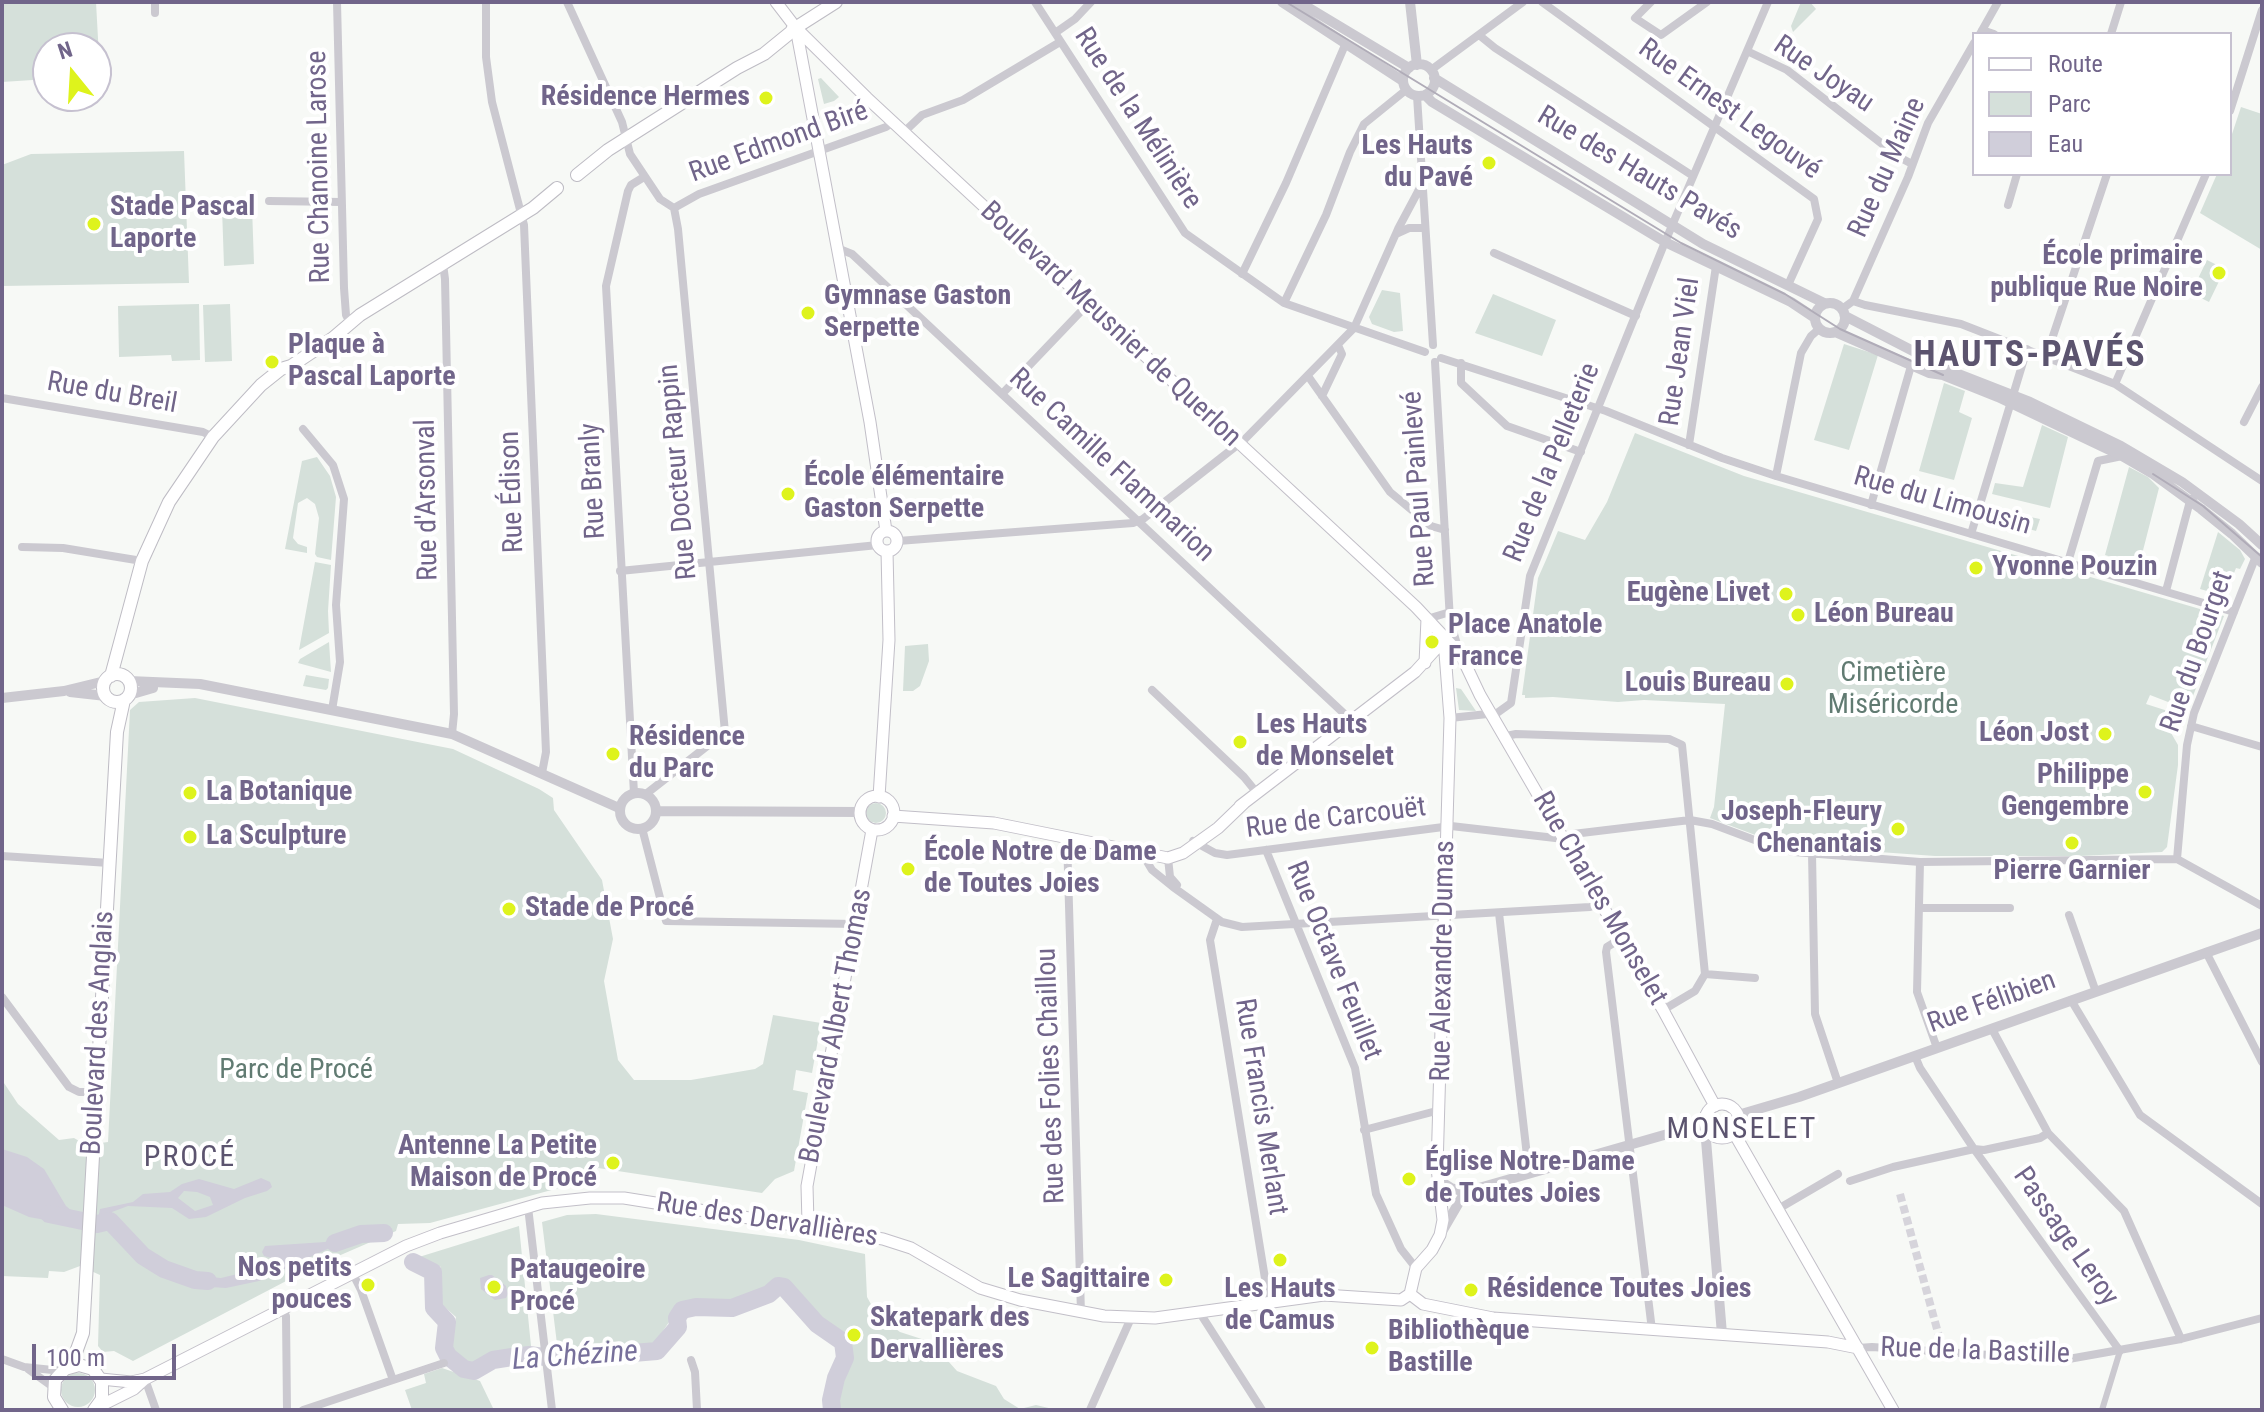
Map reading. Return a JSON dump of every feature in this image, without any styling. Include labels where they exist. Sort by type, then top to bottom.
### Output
[{"type":"main road","name":"Boulevard Meusnier de Querlon","points":[[776,2],[796,28],[893,122],[1427,619]]},
{"type":"main road","name":"Boulevard des Anglais","points":[[117,732],[104,689],[142,561],[169,502],[213,437],[265,381],[577,175],[595,158],[627,142],[768,44],[836,2]]},
{"type":"main road","points":[[796,28],[873,435],[886,531]]},
{"type":"main road","points":[[879,797],[889,640],[883,548],[879,536],[886,531],[894,533],[898,541],[894,549],[883,548]]},
{"type":"main road","points":[[1427,619],[1461,655]]},
{"type":"main road","points":[[1425,664],[1427,619]]},
{"type":"main road","name":"Boulevard des Anglais","points":[[97,1374],[83,1333],[117,732],[127,688],[123,669],[123,632]]},
{"type":"main road","points":[[893,816],[994,823],[1172,859],[1425,664],[1444,640]]},
{"type":"main road","points":[[1425,664],[1446,664],[1444,640]]},
{"type":"main road","name":"Rue Charles Monselet","points":[[1461,655],[1480,695],[1663,1010],[1715,1106]]},
{"type":"main road","name":"Rue Charles Monselet","points":[[1446,664],[1466,678],[1480,695]]},
{"type":"main road","name":"Rue Alexandre Dumas","points":[[1440,1235],[1443,1212],[1437,1179],[1450,718],[1446,664]]},
{"type":"main road","points":[[108,679],[117,674],[127,688],[108,698]]},
{"type":"main road","points":[[879,797],[891,804],[893,816],[886,827],[872,830],[864,825],[860,812],[866,800],[879,797]]},
{"type":"main road","name":"Boulevard Albert Thomas","points":[[808,1223],[807,1186],[872,830]]},
{"type":"main road","points":[[1726,1105],[1738,1115],[1734,1133],[1723,1138],[1707,1127],[1708,1113],[1715,1106],[1726,1105]]},
{"type":"main road","points":[[1734,1133],[1893,1410]]},
{"type":"main road","name":"Rue des Dervallières","points":[[97,1374],[131,1382],[145,1379],[406,1246],[440,1233],[557,1200],[624,1198],[778,1223],[808,1223],[821,1229],[898,1243],[980,1288],[1081,1313],[1131,1318],[1200,1313],[1324,1295],[1401,1300],[1410,1294]]},
{"type":"main road","points":[[1410,1294],[1416,1268],[1428,1257],[1440,1235]]},
{"type":"main road","name":"Rue de la Bastille","points":[[1410,1294],[1423,1304],[1493,1318],[1828,1342],[1858,1348]]},
{"type":"main road","name":"Rue de la Bastille","points":[[1828,1342],[1841,1337],[1844,1324]]},
{"type":"main road","name":"Boulevard des Anglais","points":[[54,1402],[83,1333]]},
{"type":"main road","points":[[67,1368],[82,1365],[97,1374],[103,1395],[95,1409]]},
{"type":"main road","name":"Rue des Dervallières","points":[[95,1409],[134,1389],[145,1379]]},
{"type":"street","points":[[155,2],[155,13]]},
{"type":"street","name":"Rue Chanoine Larose","points":[[337,2],[341,202],[346,315],[351,326]]},
{"type":"street","name":"Rue Édison","points":[[486,2],[486,57],[492,102],[520,212],[546,752],[542,773]]},
{"type":"street","name":"Rue Edmond Biré","points":[[567,2],[644,177],[663,202],[674,208],[699,194],[893,122]]},
{"type":"street","name":"Rue de la Mélinière","points":[[1035,2],[1185,233],[1284,303],[1354,328],[1429,348]]},
{"type":"street","points":[[1055,33],[1075,19],[1091,2]]},
{"type":"street","points":[[1282,2],[1405,86]]},
{"type":"street","points":[[1299,2],[1413,66]]},
{"type":"street","points":[[1284,303],[1326,215],[1364,124],[1405,86],[1413,66],[1410,2]]},
{"type":"street","points":[[1429,348],[1440,348],[1438,360],[1426,358],[1429,348],[1421,95],[1432,88],[1433,74],[1523,2]]},
{"type":"street","name":"Rue Ernest Legouvé","points":[[1542,2],[1814,199],[1818,219],[1788,285]]},
{"type":"street","points":[[1651,2],[1635,18],[1661,35],[1707,2]]},
{"type":"street","name":"Rue de la Pelleterie","points":[[1492,714],[1507,707],[1514,696],[1530,576],[1669,233],[1768,2]]},
{"type":"street","points":[[1981,32],[1998,2]]},
{"type":"street","points":[[2112,32],[2121,2]]},
{"type":"street","points":[[2232,102],[2262,10]]},
{"type":"street","points":[[1479,35],[1693,176]]},
{"type":"street","name":"Rue Edmond Biré","points":[[904,132],[922,115],[963,100],[1060,42]]},
{"type":"street","points":[[1242,274],[1286,183],[1345,45]]},
{"type":"street","name":"Rue du Maine","points":[[1853,301],[1928,123],[1972,46]]},
{"type":"street","name":"Rue Joyau","points":[[1747,51],[1787,70],[1912,164]]},
{"type":"street","name":"Rue des Hauts Pavés","points":[[1413,66],[1433,74],[1643,209],[1669,233],[1703,244],[1824,303]]},
{"type":"street","name":"Rue des Hauts Pavés","points":[[1405,86],[1669,233],[1716,266],[1791,302],[1817,323]]},
{"type":"street","points":[[2008,205],[2016,176]]},
{"type":"street","points":[[2046,357],[2106,176]]},
{"type":"street","points":[[2115,384],[2205,176]]},
{"type":"street","name":"Rue Branly","points":[[634,793],[606,286],[628,191],[631,185],[644,177]]},
{"type":"street","points":[[898,541],[1137,521],[1239,445],[1354,328],[1422,184]]},
{"type":"street","points":[[269,201],[341,202]]},
{"type":"street","name":"Rue Docteur Rappin","points":[[646,794],[725,732],[674,208]]},
{"type":"street","points":[[1398,233],[1409,228],[1425,228]]},
{"type":"street","name":"Rue Camille Flammarion","points":[[837,248],[852,254],[1352,721]]},
{"type":"street","points":[[1494,253],[1636,316]]},
{"type":"street","name":"Rue d'Arsonval","points":[[443,264],[454,698],[452,734]]},
{"type":"street","name":"Rue Jean Viel","points":[[1689,445],[1716,266]]},
{"type":"street","points":[[1835,332],[1843,325],[1844,312],[1853,301],[1961,324],[2115,384],[2262,481]]},
{"type":"street","points":[[1776,476],[1801,353],[1817,323],[1817,309],[1824,303],[1834,303],[1930,363],[2121,446],[2193,497],[2259,559]]},
{"type":"street","points":[[1002,394],[1088,304]]},
{"type":"street","points":[[1817,323],[1929,373],[2011,398],[2193,497],[2239,524],[2262,545]]},
{"type":"street","points":[[1322,396],[1342,354],[1338,345]]},
{"type":"street","points":[[1971,534],[2027,349]]},
{"type":"street","name":"Rue du Limousin","points":[[1438,360],[1461,363],[1598,409],[1776,476],[2234,612]]},
{"type":"street","name":"Rue Paul Painlevé","points":[[1438,360],[1450,616]]},
{"type":"street","points":[[1461,363],[1461,383],[1507,426],[1581,452]]},
{"type":"street","points":[[1871,505],[1911,366]]},
{"type":"street","points":[[1308,376],[1390,492],[1431,526],[1445,530]]},
{"type":"street","points":[[2244,422],[2262,387]]},
{"type":"street","name":"Rue du Breil","points":[[2,398],[203,432],[213,437]]},
{"type":"street","points":[[303,429],[333,465],[343,493],[336,605],[340,662],[332,710]]},
{"type":"street","points":[[2068,562],[2098,461],[2122,456]]},
{"type":"street","points":[[2166,591],[2193,497]]},
{"type":"street","points":[[22,547],[63,548],[142,561]]},
{"type":"street","points":[[620,571],[710,560],[883,548]]},
{"type":"street","name":"Rue du Bourget","points":[[2177,859],[2191,726],[2234,612],[2259,559]]},
{"type":"street","points":[[1427,619],[1450,616]]},
{"type":"street","points":[[1444,640],[1450,616]]},
{"type":"street","points":[[1450,616],[1461,655]]},
{"type":"street","points":[[2,698],[64,691],[108,679]]},
{"type":"street","points":[[127,688],[200,684],[452,734],[619,808]]},
{"type":"street","points":[[1152,690],[1257,793]]},
{"type":"street","points":[[64,691],[108,698]]},
{"type":"street","points":[[1450,718],[1492,714]]},
{"type":"street","points":[[2191,726],[2262,747]]},
{"type":"street","points":[[1506,736],[1678,741],[1684,751],[1705,974],[1695,991],[1663,1010]]},
{"type":"street","points":[[634,793],[646,794],[656,811],[651,823],[642,828],[626,825],[619,808],[623,800],[634,793]]},
{"type":"street","points":[[656,811],[860,812]]},
{"type":"street","points":[[1690,820],[1712,824],[1783,850],[1920,862],[2177,859],[2262,906]]},
{"type":"street","name":"Rue de Carcouët","points":[[1193,843],[1227,855],[1447,827],[1564,839],[1573,834],[1690,820]]},
{"type":"street","points":[[642,828],[666,921],[856,924]]},
{"type":"street","name":"Rue de Carcouët","points":[[1205,834],[1210,851]]},
{"type":"street","name":"Rue des Folies Chaillou","points":[[1067,838],[1081,1313]]},
{"type":"street","name":"Rue Octave Feuillet","points":[[1266,850],[1354,1064],[1379,1203],[1403,1252],[1416,1268]]},
{"type":"street","points":[[1812,853],[1815,1014],[1838,1083]]},
{"type":"street","points":[[1147,855],[1152,870],[1217,919],[1242,927],[1499,913],[1600,904]]},
{"type":"street","points":[[2,856],[109,863]]},
{"type":"street","points":[[1172,859],[1168,869],[1172,879],[1189,897]]},
{"type":"street","points":[[1920,862],[1917,992],[1937,1048]]},
{"type":"street","points":[[1920,908],[2010,908]]},
{"type":"street","points":[[1499,913],[1529,1173]]},
{"type":"street","points":[[2069,915],[2096,992]]},
{"type":"street","name":"Rue Francis Merlant","points":[[1217,919],[1210,940],[1269,1303]]},
{"type":"street","name":"Rue Félibien","points":[[1738,1115],[1838,1083],[2262,933]]},
{"type":"street","points":[[1620,939],[1607,947],[1606,952],[1652,1330]]},
{"type":"street","points":[[2206,952],[2262,1062]]},
{"type":"street","points":[[1705,974],[1755,978]]},
{"type":"street","points":[[2,997],[69,1087],[79,1092],[96,1092]]},
{"type":"street","points":[[2071,1000],[2140,1115],[2262,1204]]},
{"type":"street","points":[[1992,1029],[2048,1133],[2124,1211],[2181,1339]]},
{"type":"street","name":"Passage Leroy","points":[[1915,1056],[1974,1149],[2120,1351]]},
{"type":"street","points":[[1364,1130],[1440,1110]]},
{"type":"street","points":[[1437,1179],[1465,1192],[1630,1145],[1707,1127],[1722,1334]]},
{"type":"street","points":[[1850,1181],[1893,1167],[2040,1138],[2048,1133]]},
{"type":"street","points":[[1778,1209],[1838,1174]]},
{"type":"street","points":[[1440,1235],[1465,1192]]},
{"type":"street","points":[[528,1207],[552,1410]]},
{"type":"street","points":[[353,1274],[393,1380]]},
{"type":"street","points":[[282,1309],[286,1316],[287,1410]]},
{"type":"street","points":[[1200,1313],[1262,1410]]},
{"type":"street","points":[[1090,1410],[1131,1318]]},
{"type":"street","name":"Rue de la Bastille","points":[[1858,1348],[2063,1360],[2181,1339],[2262,1318]]},
{"type":"street","points":[[2102,1410],[2120,1351]]},
{"type":"street","points":[[2,1359],[24,1367],[67,1368]]},
{"type":"street","points":[[691,1360],[695,1372],[697,1410]]},
{"type":"street","points":[[303,1410],[444,1363]]},
{"type":"street","points":[[24,1367],[54,1402]]},
{"type":"street","points":[[145,1379],[156,1410]]},
{"type":"green space","points":[[2,2],[96,2],[98,32],[32,32],[32,80],[2,82]]},
{"type":"green space","points":[[1801,2],[1810,2],[1816,9],[1793,32],[1791,26]]},
{"type":"green space","points":[[821,78],[839,97],[834,101],[824,104],[818,79]]},
{"type":"green space","points":[[2241,107],[2262,114],[2262,250],[2200,213],[2216,176],[2232,176],[2232,134]]},
{"type":"green space","name":"Stade Pascal Laporte","points":[[184,151],[189,283],[2,286],[2,165],[31,154]]},
{"type":"green space","points":[[252,207],[254,264],[224,266],[222,208]]},
{"type":"green space","points":[[2207,260],[2225,269],[2209,302],[2191,293]]},
{"type":"green space","points":[[1382,290],[1400,293],[1403,331],[1394,332],[1372,324],[1369,317]]},
{"type":"green space","points":[[1493,294],[1556,320],[1542,356],[1475,333]]},
{"type":"green space","points":[[199,304],[200,360],[172,361],[171,355],[119,357],[118,306]]},
{"type":"green space","points":[[230,304],[232,361],[205,362],[203,305]]},
{"type":"green space","points":[[1844,344],[1878,355],[1849,450],[1814,440]]},
{"type":"green space","points":[[1944,383],[1965,391],[1959,412],[1972,418],[1954,480],[1919,471]]},
{"type":"green space","points":[[2042,425],[2068,437],[2050,508],[1992,494],[1995,483],[2023,487]]},
{"type":"green space","name":"Cimetière Miséricorde","points":[[1635,433],[1744,476],[2224,616],[2191,701],[2181,707],[2150,695],[2146,704],[2171,712],[2167,726],[2178,745],[2167,847],[2162,852],[2080,856],[1935,856],[1782,845],[1710,818],[1714,807],[1725,704],[1525,698],[1522,695],[1538,578],[1558,531],[1585,540],[1607,502]]},
{"type":"green space","points":[[317,457],[330,476],[336,497],[331,560],[315,554],[319,518],[315,504],[307,498],[298,503],[293,538],[307,547],[307,553],[285,549],[302,461]]},
{"type":"green space","points":[[2129,467],[2148,477],[2159,488],[2139,566],[2105,555]]},
{"type":"green space","points":[[2016,514],[2040,519],[2036,531],[2014,525]]},
{"type":"green space","points":[[2218,532],[2240,550],[2245,559],[2240,569],[2236,568],[2225,596],[2200,589]]},
{"type":"green space","points":[[315,562],[331,565],[329,633],[299,650]]},
{"type":"green space","points":[[329,642],[331,672],[298,663],[300,659]]},
{"type":"green space","points":[[928,644],[929,661],[920,686],[913,691],[903,691],[905,646]]},
{"type":"green space","points":[[306,675],[329,679],[328,688],[303,686]]},
{"type":"green space","points":[[1456,688],[1461,689],[1476,711],[1459,710]]},
{"type":"green space","name":"Parc de Procé","points":[[195,698],[453,749],[553,798],[554,810],[602,880],[613,939],[604,981],[618,1060],[634,1080],[691,1080],[755,1069],[763,1064],[773,1015],[821,1023],[812,1073],[796,1070],[793,1090],[808,1093],[794,1171],[775,1179],[762,1193],[598,1168],[581,1182],[430,1223],[398,1224],[396,1231],[313,1267],[133,1361],[114,1351],[103,1352],[98,1346],[100,1275],[80,1266],[64,1272],[49,1271],[48,1278],[2,1276],[2,1080],[18,1104],[59,1140],[74,1138],[86,1145],[108,1142],[130,710],[139,702]]},
{"type":"green space","points":[[876,803],[883,806],[886,813],[883,820],[876,823],[869,820],[866,813],[869,806]]},
{"type":"green space","points":[[596,1214],[799,1240],[865,1254],[867,1297],[877,1315],[900,1332],[931,1342],[957,1371],[996,1386],[1004,1399],[1020,1409],[1036,1405],[1057,1410],[838,1410],[835,1404],[849,1348],[842,1338],[819,1321],[789,1285],[780,1280],[767,1291],[734,1304],[685,1304],[675,1313],[653,1346],[558,1352],[542,1222],[567,1215]]},
{"type":"green space","points":[[519,1226],[531,1346],[495,1353],[472,1366],[451,1351],[456,1317],[440,1303],[441,1267],[419,1257]]},
{"type":"green space","points":[[442,1368],[480,1381],[493,1408],[412,1410],[405,1390],[426,1383],[424,1374]]},
{"type":"green space","points":[[78,1373],[90,1378],[95,1390],[90,1402],[78,1407],[66,1402],[61,1390],[66,1378]]},
{"type":"water","points":[[2,1149],[27,1157],[44,1169],[66,1206],[73,1212],[73,1222],[29,1217],[2,1205]]},
{"type":"water","points":[[261,1178],[270,1182],[272,1187],[206,1217],[189,1219],[172,1208],[128,1206],[112,1212],[110,1221],[97,1224],[100,1209],[133,1202],[143,1194],[170,1192],[199,1179],[234,1189]],"holes":[[[184,1191],[210,1197],[213,1205],[195,1211],[178,1198]]]},
{"type":"water","points":[[354,1230],[355,1236],[259,1281],[226,1288],[195,1286],[183,1280],[188,1275],[221,1278],[258,1269],[275,1259],[264,1256],[265,1246],[325,1242]]},
{"type":"water","name":"Pataugeoire Procé","points":[[489,1275],[506,1286],[506,1298],[495,1300],[481,1289],[480,1278]]},
{"type":"waterway","name":"La Chézine","points":[[49,1214],[97,1224],[110,1221],[143,1256],[164,1269],[195,1280],[208,1281]]},
{"type":"waterway","name":"La Chézine","points":[[335,1243],[361,1234],[384,1233]]},
{"type":"waterway","name":"La Chézine","points":[[413,1262],[433,1272],[434,1308],[447,1322],[444,1348],[448,1356],[464,1369],[474,1371],[493,1360],[529,1355],[560,1359],[657,1351],[678,1327],[677,1318],[682,1310],[696,1307],[732,1308],[769,1294],[778,1286],[784,1287],[817,1324],[843,1342],[845,1358],[836,1378],[832,1410]]},
{"type":"tunnel","points":[[1900,1194],[1943,1351]]},
{"type":"tram line","points":[[1286,2],[1681,243],[1785,294],[1840,329],[1943,375]]},
{"type":"tram line","points":[[2153,474],[2203,506],[2262,557]]},
{"type":"place","name":"Résidence Hermes","points":[[766,98]]},
{"type":"place","name":"Les Hauts du Pavé","points":[[1489,163]]},
{"type":"place","name":"Stade Pascal Laporte","points":[[94,224]]},
{"type":"place","name":"École primaire publique Rue Noire","points":[[2219,273]]},
{"type":"place","name":"Gymnase Gaston Serpette","points":[[808,313]]},
{"type":"place","name":"Plaque à Pascal Laporte","points":[[272,362]]},
{"type":"place","name":"École élémentaire Gaston Serpette","points":[[788,494]]},
{"type":"place","name":"Yvonne Pouzin","points":[[1976,568]]},
{"type":"place","name":"Eugène Livet","points":[[1786,594]]},
{"type":"place","name":"Léon Bureau","points":[[1798,615]]},
{"type":"place","name":"Place Anatole France","points":[[1432,642]]},
{"type":"place","name":"Louis Bureau","points":[[1787,684]]},
{"type":"place","name":"Léon Jost","points":[[2105,734]]},
{"type":"place","name":"Les Hauts de Monselet","points":[[1240,742]]},
{"type":"place","name":"Résidence du Parc","points":[[613,754]]},
{"type":"place","name":"Philippe Gengembre","points":[[2145,792]]},
{"type":"place","name":"La Botanique","points":[[190,793]]},
{"type":"place","name":"Joseph-Fleury Chenantais","points":[[1898,829]]},
{"type":"place","name":"La Sculpture","points":[[190,837]]},
{"type":"place","name":"Pierre Garnier","points":[[2072,843]]},
{"type":"place","name":"École Notre de Dame de Toutes Joies","points":[[908,869]]},
{"type":"place","name":"Stade de Procé","points":[[509,909]]},
{"type":"place","name":"Antenne La Petite Maison de Procé","points":[[613,1163]]},
{"type":"place","name":"Église Notre-Dame de Toutes Joies","points":[[1409,1179]]},
{"type":"place","name":"Les Hauts de Camus","points":[[1280,1260]]},
{"type":"place","name":"Le Sagittaire","points":[[1166,1280]]},
{"type":"place","name":"Nos petits pouces","points":[[368,1285]]},
{"type":"place","name":"Pataugeoire Procé","points":[[494,1287]]},
{"type":"place","name":"Résidence Toutes Joies","points":[[1471,1290]]},
{"type":"place","name":"Skatepark des Dervallières","points":[[854,1335]]},
{"type":"place","name":"Bibliothèque Bastille","points":[[1372,1348]]},
{"type":"district","name":"HAUTS-PAVÉS","points":[[2030,357]]},
{"type":"district","name":"MONSELET","points":[[1742,1130]]},
{"type":"district","name":"PROCÉ","points":[[190,1158]]}]
